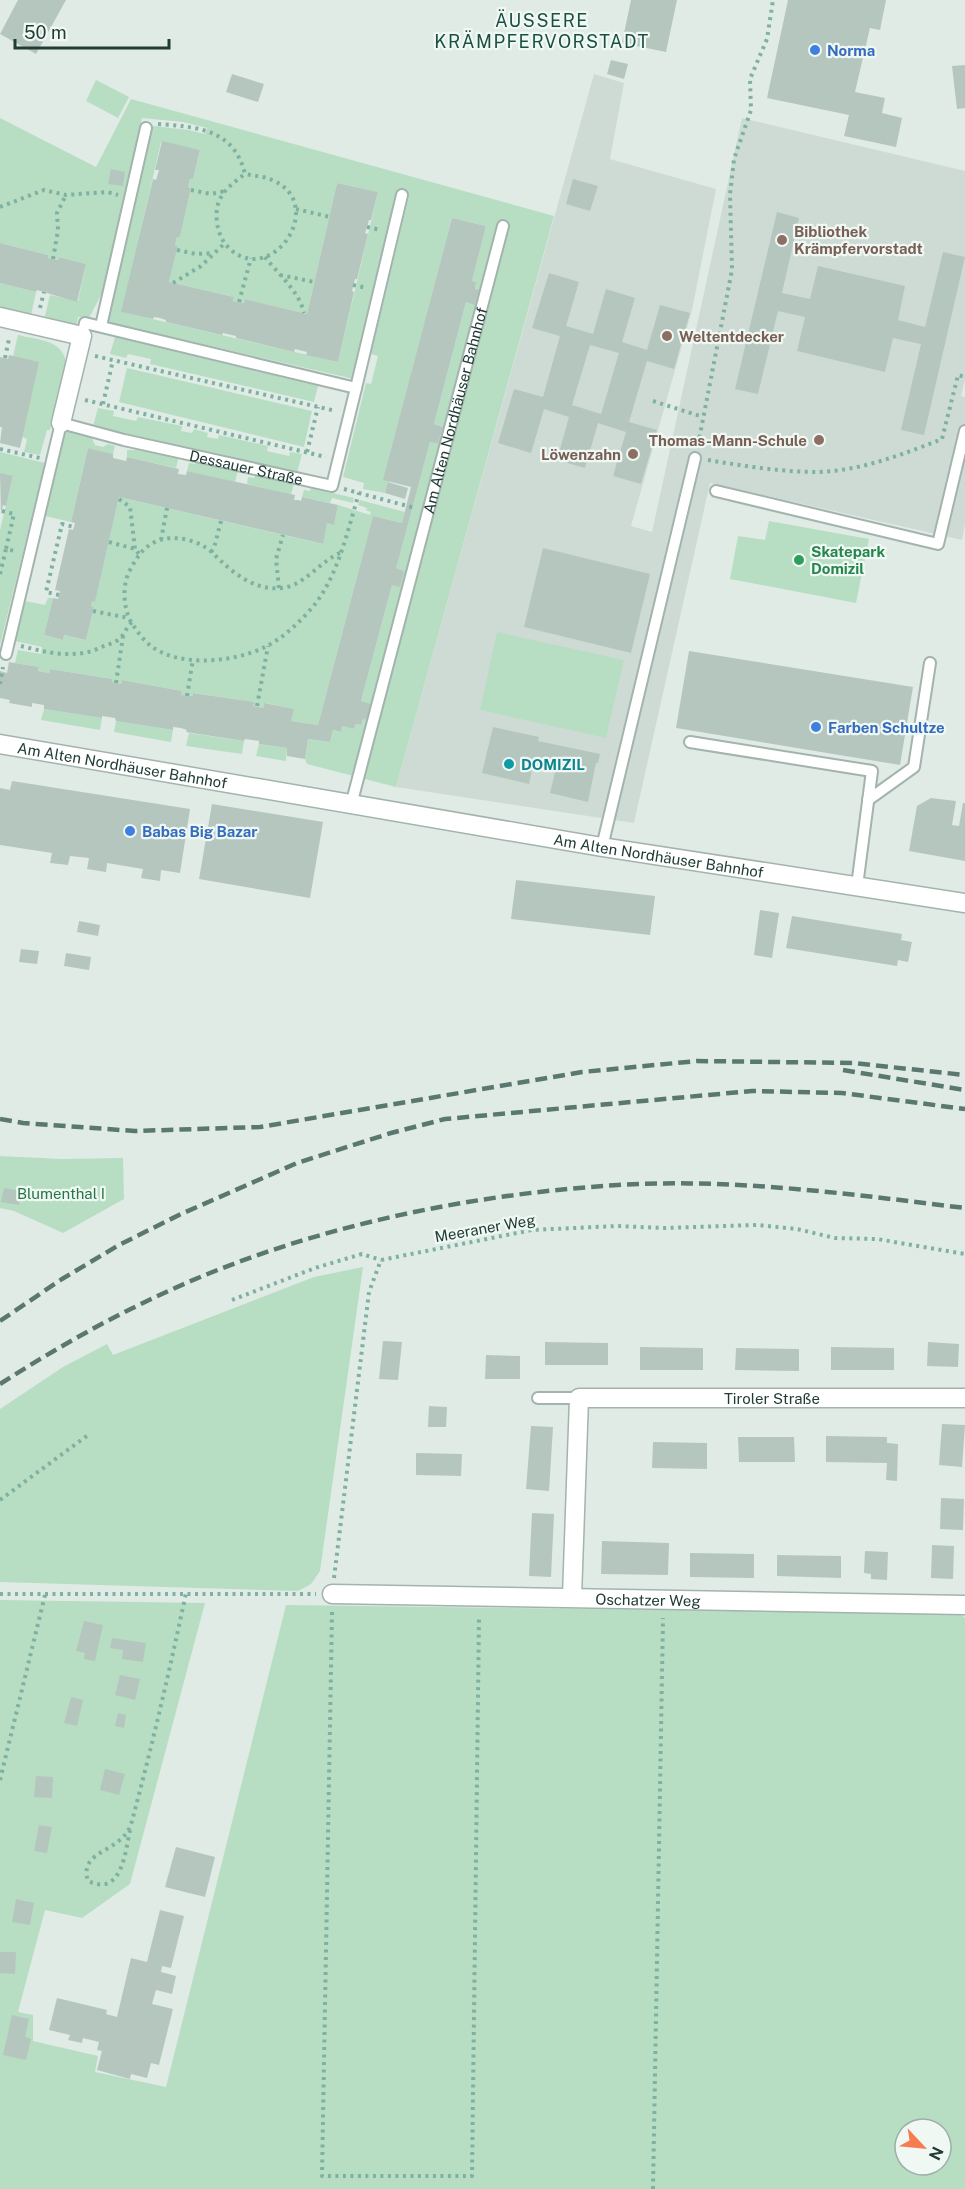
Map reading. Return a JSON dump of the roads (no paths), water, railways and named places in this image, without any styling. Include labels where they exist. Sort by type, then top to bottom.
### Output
[{"type":"street","points":[[0,317],[80,344],[61,423]]},
{"type":"street","name":"Am Alten Nordhäuser Bahnhof","points":[[0,744],[602,847],[965,903]]},
{"type":"street","points":[[572,1597],[579,1398]]},
{"type":"street","name":"Tiroler Straße","points":[[579,1398],[965,1398]]},
{"type":"street","name":"Oschatzer Weg","points":[[332,1594],[965,1605]]},
{"type":"lane","points":[[101,326],[146,128]]},
{"type":"lane","points":[[80,344],[85,323],[356,388],[402,195]]},
{"type":"lane","name":"Am Alten Nordhäuser Bahnhof","points":[[351,805],[503,226]]},
{"type":"lane","name":"Dessauer Straße","points":[[61,423],[124,440],[332,486],[356,388]]},
{"type":"lane","points":[[6,654],[61,423]]},
{"type":"lane","points":[[716,491],[938,544],[965,430]]},
{"type":"lane","points":[[602,847],[695,458]]},
{"type":"lane","points":[[868,800],[914,767],[930,663]]},
{"type":"lane","points":[[690,742],[872,771],[857,886]]},
{"type":"lane","name":"Tiroler Straße","points":[[538,1398],[579,1398]]},
{"type":"railway","points":[[0,1119],[23,1123],[135,1131],[260,1127],[582,1072],[697,1061],[853,1063],[965,1075]]},
{"type":"railway","points":[[843,1070],[965,1090]]},
{"type":"railway","points":[[0,1321],[62,1279],[119,1245],[181,1214],[297,1163],[391,1133],[445,1119],[752,1091],[842,1093],[965,1109]]},
{"type":"railway","points":[[0,1384],[108,1321],[200,1277],[316,1236],[436,1208],[557,1190],[661,1183],[792,1189],[965,1208]]},
{"type":"place","name":"Norma","points":[[815,50]]},
{"type":"place","name":"Bibliothek Krämpfervorstadt","points":[[782,240]]},
{"type":"place","name":"Weltentdecker","points":[[667,336]]},
{"type":"place","name":"Thomas-Mann-Schule","points":[[819,440]]},
{"type":"place","name":"Löwenzahn","points":[[633,454]]},
{"type":"place","name":"Skatepark Domizil","points":[[799,560]]},
{"type":"place","name":"Farben Schultze","points":[[816,727]]},
{"type":"place","name":"DOMIZIL","points":[[509,764]]},
{"type":"place","name":"Babas Big Bazar","points":[[130,831]]},
{"type":"district","name":"ÄUSSERE KRÄMPFERVORSTADT","points":[[542,30]]},
{"type":"park label","name":"Blumenthal I","points":[[61,1193]]}]
